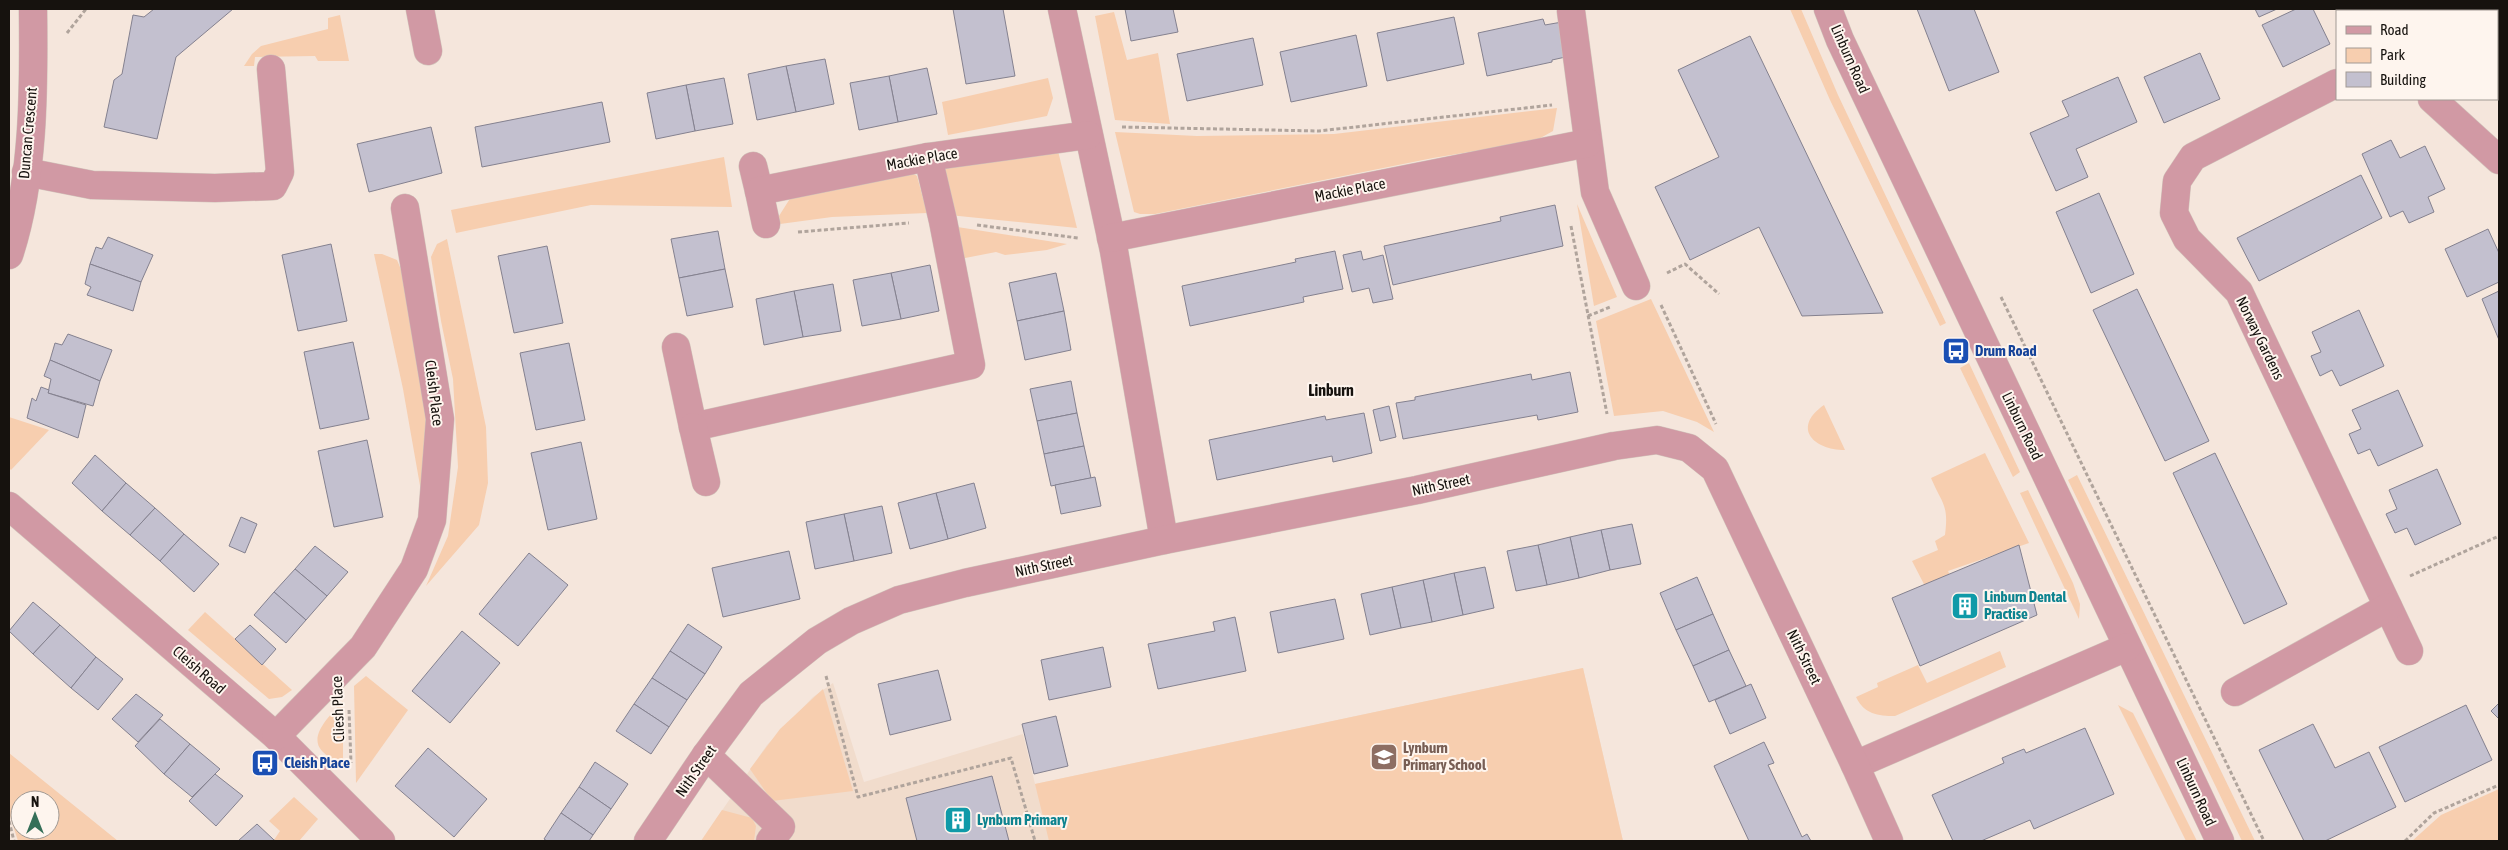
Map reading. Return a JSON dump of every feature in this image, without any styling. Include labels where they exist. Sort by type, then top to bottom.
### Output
[{"type":"street","name":"Duncan Crescent","points":[[9,255],[26,172],[33,106],[33,9]]},
{"type":"street","points":[[420,9],[428,51]]},
{"type":"street","points":[[1062,9],[1111,238],[1164,540]]},
{"type":"street","name":"Linburn Road","points":[[1828,9],[1861,85],[2220,841]]},
{"type":"street","points":[[1571,11],[1595,192],[1651,287]]},
{"type":"street","points":[[26,172],[92,185],[216,188],[273,186],[280,172],[271,69]]},
{"type":"street","name":"Norway Gardens","points":[[2336,83],[2193,157],[2177,181],[2174,213],[2187,239],[2239,292],[2409,651]]},
{"type":"street","points":[[2433,100],[2499,160]]},
{"type":"street","name":"Mackie Place","points":[[766,224],[756,179],[928,157],[1087,131]]},
{"type":"street","name":"Mackie Place","points":[[1111,238],[1588,142]]},
{"type":"street","points":[[694,427],[971,364],[943,221],[928,157]]},
{"type":"street","name":"Cleish Place","points":[[276,736],[363,648],[414,569],[432,520],[440,419],[405,208]]},
{"type":"street","points":[[676,347],[706,482]]},
{"type":"street","name":"Nith Street","points":[[648,841],[706,755],[751,694],[817,641],[851,621],[899,600],[965,583],[1164,540],[1417,490],[1614,446],[1657,440],[1689,448],[1715,469],[1855,765]]},
{"type":"street","name":"Cleish Road","points":[[9,506],[276,736],[381,841]]},
{"type":"street","points":[[2235,692],[2384,598]]},
{"type":"street","points":[[1889,841],[1855,765],[2128,648]]},
{"type":"street","points":[[706,755],[781,827],[770,841]]},
{"type":"path","points":[[1087,131],[1319,131],[1583,102]]},
{"type":"path","points":[[1571,222],[1614,446]]},
{"type":"path","points":[[1715,469],[1730,455],[1651,287],[1685,264],[1719,294]]},
{"type":"path","points":[[1999,292],[2264,841]]},
{"type":"path","points":[[2384,598],[2499,536]]},
{"type":"path","points":[[817,641],[858,797],[1011,758],[1035,841]]},
{"type":"path","name":"Cliesh Place","points":[[348,664],[352,813]]},
{"type":"path","points":[[2405,841],[2434,813],[2499,785]]},
{"type":"path","points":[[9,822],[14,841]]},
{"type":"shaded area","name":"Lynburn Primary School","points":[[1583,668],[1623,841],[701,841],[767,745],[813,697],[833,683],[864,782],[1023,734],[1035,784]]},
{"type":"green space","points":[[1790,9],[1801,9],[1838,95],[1946,323],[1940,326],[1830,100]]},
{"type":"green space","points":[[1114,12],[1127,60],[1158,53],[1170,124],[1115,120],[1095,16]]},
{"type":"green space","points":[[340,15],[349,61],[318,61],[315,56],[255,57],[254,66],[244,66],[252,54],[261,46],[328,29],[328,18]]},
{"type":"green space","points":[[1048,78],[1053,98],[1047,116],[948,135],[942,102]]},
{"type":"green space","points":[[1557,108],[1553,131],[1535,141],[1433,158],[1155,214],[1134,212],[1115,132],[1197,136],[1334,134]]},
{"type":"green space","points":[[1058,151],[1077,228],[949,215],[945,170],[952,164]]},
{"type":"green space","points":[[724,157],[732,207],[591,205],[456,233],[451,210]]},
{"type":"green space","points":[[909,171],[917,176],[927,213],[832,217],[780,224],[779,216],[791,197]]},
{"type":"green space","points":[[1577,204],[1617,297],[1594,306]]},
{"type":"green space","points":[[951,226],[1067,244],[1047,250],[1005,255],[996,252],[960,259]]},
{"type":"green space","points":[[447,239],[486,427],[488,483],[479,525],[426,586],[448,536],[458,467],[453,379],[441,321],[431,257],[437,244]]},
{"type":"green space","points":[[374,254],[382,254],[397,260],[402,272],[429,419],[422,497],[403,389]]},
{"type":"green space","points":[[1651,299],[1714,432],[1697,422],[1663,411],[1614,416],[1596,321]]},
{"type":"green space","points":[[1969,363],[2020,472],[2013,477],[1960,368]]},
{"type":"green space","points":[[1824,405],[1845,450],[1823,446],[1815,442],[1810,436],[1808,429],[1809,421],[1814,413]]},
{"type":"green space","points":[[9,417],[49,430],[11,470],[9,468]]},
{"type":"green space","points":[[1985,453],[2029,543],[1948,571],[1952,580],[1926,588],[1912,561],[1938,550],[1935,541],[1945,535],[1946,525],[1944,505],[1931,478]]},
{"type":"green space","points":[[2077,475],[2255,841],[2242,841],[2068,480]]},
{"type":"green space","points":[[2028,490],[2073,583],[2080,604],[2079,619],[2020,493]]},
{"type":"green space","points":[[205,612],[292,690],[282,697],[269,699],[188,630]]},
{"type":"green space","points":[[2000,651],[2006,667],[1895,716],[1872,713],[1859,703],[1856,697],[1878,687],[1877,683],[1918,665],[1927,683]]},
{"type":"green space","name":"Lynburn Primary School","points":[[1583,668],[1623,841],[1049,841],[1035,784]]},
{"type":"green space","points":[[366,676],[408,710],[356,783],[354,686]]},
{"type":"green space","points":[[823,689],[853,791],[772,801],[750,769],[780,729]]},
{"type":"green space","points":[[343,701],[343,770],[322,751],[318,745],[318,738],[323,724]]},
{"type":"green space","points":[[2118,705],[2133,713],[2197,841],[2186,841]]},
{"type":"green space","points":[[9,753],[55,790],[10,790],[10,816]]},
{"type":"green space","points":[[2499,789],[2499,841],[2412,841],[2441,815]]},
{"type":"green space","points":[[60,794],[118,841],[18,841],[60,840]]},
{"type":"green space","points":[[294,797],[318,819],[299,841],[276,841],[274,840],[280,831],[269,821]]},
{"type":"green space","points":[[722,810],[752,818],[756,826],[754,841],[701,841]]},
{"type":"building","points":[[154,9],[233,9],[176,57],[157,139],[104,127],[114,80],[122,74],[133,15],[144,17]]},
{"type":"building","points":[[953,9],[1003,9],[1015,76],[966,84]]},
{"type":"building","points":[[1125,9],[1173,9],[1178,32],[1131,41]]},
{"type":"building","points":[[1917,9],[1974,9],[1999,72],[1949,91]]},
{"type":"building","points":[[2255,9],[2277,9],[2259,17]]},
{"type":"building","points":[[2296,9],[2313,9],[2330,44],[2283,67],[2262,25]]},
{"type":"building","points":[[2497,9],[2497,10],[2450,10]]},
{"type":"building","points":[[1454,17],[1464,64],[1387,81],[1377,33]]},
{"type":"building","points":[[1543,19],[1545,25],[1562,22],[1570,56],[1552,60],[1552,62],[1487,76],[1478,33]]},
{"type":"building","points":[[1356,35],[1367,86],[1291,102],[1280,52]]},
{"type":"building","points":[[1750,36],[1883,313],[1802,316],[1759,227],[1690,260],[1655,187],[1719,157],[1678,70]]},
{"type":"building","points":[[1253,38],[1263,85],[1187,101],[1177,54]]},
{"type":"building","points":[[2499,41],[2498,82],[2498,42]]},
{"type":"building","points":[[2200,53],[2220,99],[2164,123],[2144,77]]},
{"type":"building","points":[[825,59],[834,104],[796,112],[786,66]]},
{"type":"building","points":[[786,66],[796,112],[757,120],[748,74]]},
{"type":"building","points":[[927,68],[937,114],[898,122],[889,76]]},
{"type":"building","points":[[889,76],[898,122],[859,130],[850,83]]},
{"type":"building","points":[[2118,77],[2137,122],[2076,149],[2088,177],[2056,191],[2030,133],[2069,116],[2062,101]]},
{"type":"building","points":[[724,78],[733,124],[695,131],[686,85]]},
{"type":"building","points":[[686,85],[695,131],[656,139],[647,93]]},
{"type":"building","points":[[602,102],[610,142],[482,167],[475,127]]},
{"type":"building","points":[[431,127],[442,173],[369,192],[357,144]]},
{"type":"building","points":[[2391,140],[2400,158],[2425,146],[2445,189],[2428,197],[2434,212],[2409,223],[2403,211],[2390,217],[2362,154]]},
{"type":"building","points":[[2361,175],[2382,218],[2259,281],[2237,238]]},
{"type":"building","points":[[2099,193],[2134,274],[2091,293],[2056,212]]},
{"type":"building","points":[[1555,205],[1563,246],[1393,285],[1384,246],[1501,221],[1500,217]]},
{"type":"building","points":[[2488,229],[2499,253],[2499,282],[2467,297],[2445,249]]},
{"type":"building","points":[[718,231],[725,269],[679,278],[671,239]]},
{"type":"building","points":[[108,237],[153,255],[141,282],[90,264],[96,247],[102,249]]},
{"type":"building","points":[[331,244],[347,321],[298,331],[282,255]]},
{"type":"building","points":[[547,246],[563,323],[514,333],[498,256]]},
{"type":"building","points":[[1335,251],[1343,289],[1303,297],[1304,302],[1190,326],[1182,286],[1296,262],[1295,259]]},
{"type":"building","points":[[1361,251],[1363,260],[1383,255],[1393,299],[1373,303],[1369,288],[1352,292],[1343,255]]},
{"type":"building","points":[[90,264],[141,282],[133,311],[87,295],[91,287],[85,284]]},
{"type":"building","points":[[930,265],[939,311],[901,319],[891,273]]},
{"type":"building","points":[[725,269],[733,307],[687,316],[679,278]]},
{"type":"building","points":[[891,273],[901,319],[862,326],[853,280]]},
{"type":"building","points":[[1056,273],[1064,311],[1017,321],[1009,283]]},
{"type":"building","points":[[833,284],[841,331],[803,337],[794,291]]},
{"type":"building","points":[[2137,289],[2209,441],[2165,461],[2093,310]]},
{"type":"building","points":[[794,291],[803,337],[764,345],[756,299]]},
{"type":"building","points":[[2499,291],[2499,340],[2482,299]]},
{"type":"building","points":[[2359,310],[2384,366],[2340,386],[2332,370],[2320,376],[2311,356],[2321,352],[2312,332]]},
{"type":"building","points":[[1064,311],[1071,350],[1025,360],[1017,321]]},
{"type":"building","points":[[68,334],[112,350],[100,381],[50,360],[55,343],[62,345]]},
{"type":"building","points":[[353,342],[369,419],[320,429],[304,352]]},
{"type":"building","points":[[569,343],[585,420],[536,430],[520,353]]},
{"type":"building","points":[[50,360],[100,381],[93,406],[48,393],[51,379],[44,376]]},
{"type":"building","points":[[1570,372],[1578,412],[1538,420],[1537,415],[1403,439],[1396,403],[1415,400],[1415,397],[1531,374],[1532,380]]},
{"type":"building","points":[[1071,381],[1077,413],[1037,421],[1030,389]]},
{"type":"building","points":[[41,387],[49,390],[48,393],[86,405],[78,438],[27,418],[32,398],[36,401]]},
{"type":"building","points":[[2398,390],[2423,446],[2378,466],[2370,449],[2358,454],[2349,434],[2361,429],[2352,410]]},
{"type":"building","points":[[1389,406],[1396,437],[1380,441],[1373,410]]},
{"type":"building","points":[[1077,413],[1084,446],[1044,454],[1037,421]]},
{"type":"building","points":[[1364,413],[1372,453],[1333,462],[1332,456],[1217,480],[1209,440],[1325,416],[1326,420]]},
{"type":"building","points":[[367,440],[383,517],[334,527],[318,451]]},
{"type":"building","points":[[581,442],[597,519],[548,530],[531,453]]},
{"type":"building","points":[[1084,446],[1091,478],[1051,486],[1044,454]]},
{"type":"building","points":[[2215,453],[2287,604],[2244,624],[2173,473]]},
{"type":"building","points":[[95,455],[126,483],[102,511],[72,483]]},
{"type":"building","points":[[2437,469],[2461,524],[2415,545],[2407,528],[2395,533],[2386,514],[2397,509],[2389,490]]},
{"type":"building","points":[[1095,477],[1101,506],[1061,514],[1055,485]]},
{"type":"building","points":[[126,483],[155,508],[130,535],[102,511]]},
{"type":"building","points":[[974,483],[986,528],[948,539],[936,493]]},
{"type":"building","points":[[936,493],[948,539],[910,549],[898,503]]},
{"type":"building","points":[[882,506],[892,553],[854,561],[844,514]]},
{"type":"building","points":[[155,508],[184,534],[160,561],[130,535]]},
{"type":"building","points":[[844,514],[854,561],[815,569],[806,522]]},
{"type":"building","points":[[241,517],[257,524],[245,553],[229,546]]},
{"type":"building","points":[[1632,524],[1641,564],[1610,570],[1601,530]]},
{"type":"building","points":[[1601,530],[1610,570],[1579,578],[1570,537]]},
{"type":"building","points":[[184,534],[219,564],[194,592],[160,561]]},
{"type":"building","points":[[1570,537],[1579,578],[1547,585],[1538,545]]},
{"type":"building","points":[[1538,545],[1547,585],[1516,591],[1507,551]]},
{"type":"building","name":"Linburn Dental Practise","points":[[2019,545],[2037,615],[1920,666],[1892,598]]},
{"type":"building","points":[[315,546],[348,572],[327,596],[295,569]]},
{"type":"building","points":[[789,551],[800,599],[723,617],[712,568]]},
{"type":"building","points":[[529,553],[568,585],[518,646],[479,614]]},
{"type":"building","points":[[1485,567],[1494,608],[1463,615],[1454,573]]},
{"type":"building","points":[[295,569],[327,596],[306,620],[274,592]]},
{"type":"building","points":[[1454,573],[1463,615],[1432,622],[1423,580]]},
{"type":"building","points":[[1697,577],[1713,614],[1676,630],[1660,593]]},
{"type":"building","points":[[1423,580],[1432,622],[1401,628],[1392,587]]},
{"type":"building","points":[[1392,587],[1401,628],[1370,635],[1361,594]]},
{"type":"building","points":[[274,592],[306,620],[286,643],[254,615]]},
{"type":"building","points":[[1335,599],[1344,639],[1278,653],[1270,612]]},
{"type":"building","points":[[33,602],[60,625],[33,654],[9,631]]},
{"type":"building","points":[[1713,614],[1729,650],[1693,666],[1676,630]]},
{"type":"building","points":[[1235,617],[1246,671],[1158,689],[1148,644],[1215,631],[1213,622]]},
{"type":"building","points":[[688,624],[722,647],[705,674],[670,651]]},
{"type":"building","points":[[60,625],[96,657],[71,688],[33,654]]},
{"type":"building","points":[[250,625],[276,649],[262,665],[235,639]]},
{"type":"building","points":[[462,631],[500,663],[450,723],[412,691]]},
{"type":"building","points":[[1103,647],[1111,687],[1049,700],[1041,660]]},
{"type":"building","points":[[1729,650],[1746,686],[1709,702],[1693,666]]},
{"type":"building","points":[[670,651],[705,674],[687,700],[652,678]]},
{"type":"building","points":[[96,657],[123,679],[98,710],[71,688]]},
{"type":"building","points":[[938,670],[951,720],[890,735],[878,684]]},
{"type":"building","points":[[652,678],[687,700],[669,727],[634,704]]},
{"type":"building","points":[[1751,684],[1766,718],[1730,734],[1715,700]]},
{"type":"building","points":[[136,694],[163,715],[138,742],[112,719]]},
{"type":"building","points":[[2499,703],[2499,719],[2491,711]]},
{"type":"building","points":[[634,704],[669,727],[651,754],[616,731]]},
{"type":"building","points":[[2466,705],[2492,760],[2405,802],[2379,747]]},
{"type":"building","points":[[1056,716],[1068,766],[1034,774],[1022,724]]},
{"type":"building","points":[[160,719],[190,744],[164,774],[135,746]]},
{"type":"building","points":[[2313,724],[2335,768],[2369,752],[2396,807],[2325,841],[2304,841],[2259,750]]},
{"type":"building","points":[[2085,728],[2114,794],[2034,829],[2030,820],[1981,841],[1953,841],[1932,795],[2004,763],[2002,758],[2024,749],[2026,753]]},
{"type":"building","points":[[1764,742],[1774,763],[1768,765],[1802,837],[1807,834],[1811,841],[1749,841],[1714,766]]},
{"type":"building","points":[[190,744],[220,769],[192,797],[164,774]]},
{"type":"building","points":[[428,748],[487,799],[454,837],[395,786]]},
{"type":"building","points":[[595,762],[628,784],[611,809],[579,787]]},
{"type":"building","points":[[215,774],[243,796],[216,826],[189,801]]},
{"type":"building","name":"Lynburn Primary","points":[[992,776],[1009,841],[917,841],[906,798]]},
{"type":"building","points":[[579,787],[611,809],[593,835],[561,813]]},
{"type":"building","points":[[561,813],[593,835],[589,841],[547,841],[544,839]]},
{"type":"building","points":[[257,824],[276,841],[238,841]]},
{"type":"place","name":"Drum Road","points":[[1956,351]]},
{"type":"place","name":"Linburn Dental Practise","points":[[1965,606]]},
{"type":"place","name":"Lynburn Primary School","points":[[1384,757]]},
{"type":"place","name":"Cleish Place","points":[[265,763]]},
{"type":"place","name":"Lynburn Primary","points":[[958,820]]},
{"type":"district","name":"Linburn","points":[[1331,390]]}]
